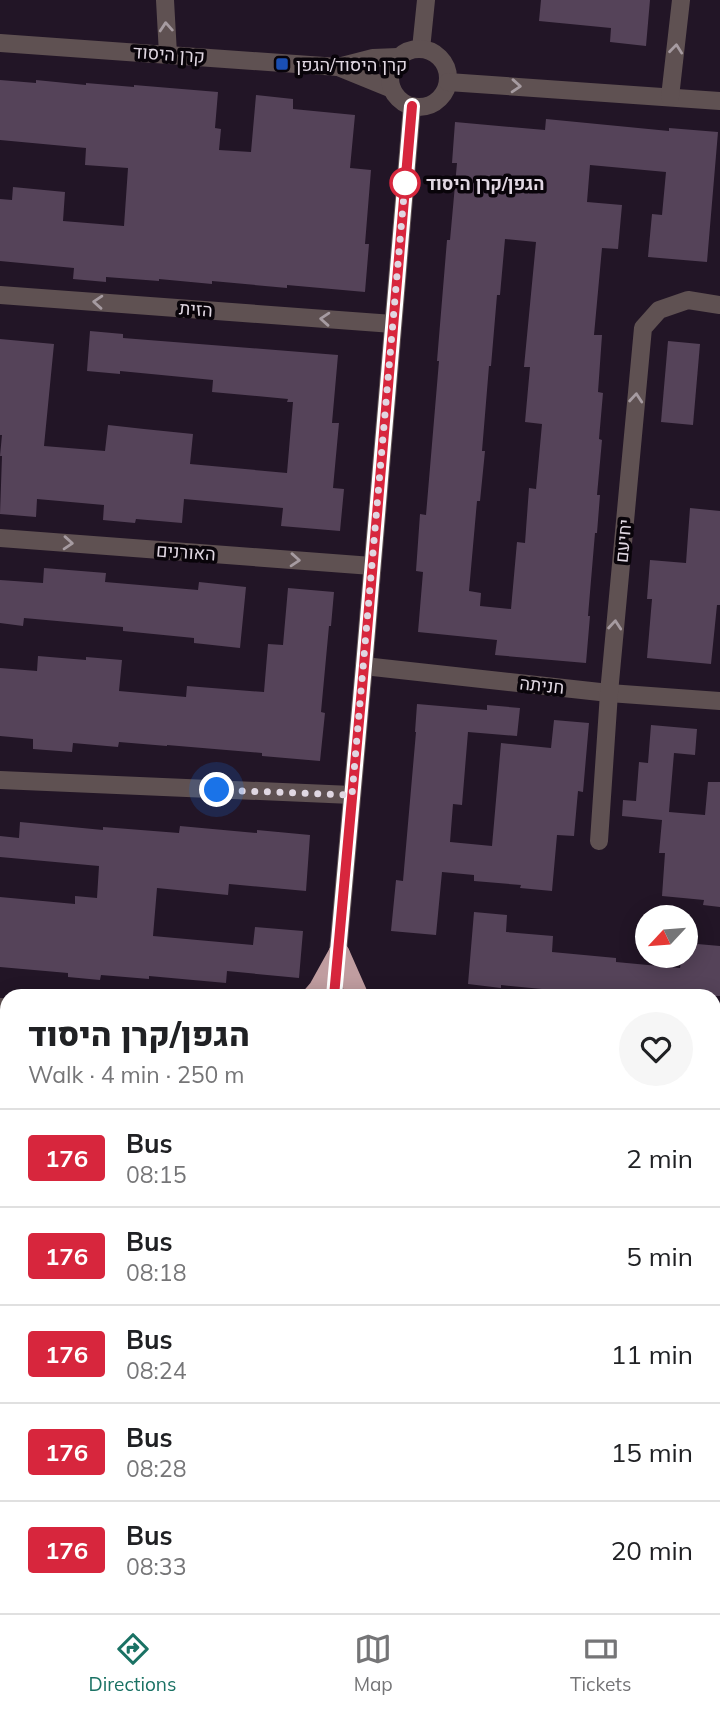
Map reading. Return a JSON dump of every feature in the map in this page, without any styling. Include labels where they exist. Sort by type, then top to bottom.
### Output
[{"type":"highway","points":[[319,989],[338,953]]},
{"type":"highway","points":[[338,953],[355,989]]},
{"type":"street","points":[[164,0],[168,54]]},
{"type":"street","points":[[421,49],[426,0]]},
{"type":"street","points":[[670,97],[681,0]]},
{"type":"street","name":"קרן היסוד","points":[[0,43],[338,67],[392,89]]},
{"type":"street","points":[[421,49],[430,51],[444,63],[448,82],[439,99],[431,105],[421,107],[403,103],[397,97],[392,89],[390,71],[398,57],[405,52],[421,49]]},
{"type":"street","name":"קרן היסוד","points":[[338,67],[373,58],[398,57]]},
{"type":"street","points":[[448,82],[720,102]]},
{"type":"street","points":[[335,989],[412,106]]},
{"type":"street","name":"הזית","points":[[0,295],[393,324]]},
{"type":"street","name":"יחיעם","points":[[599,841],[609,693],[643,328],[659,310],[688,300],[720,305]]},
{"type":"street","name":"האורנים","points":[[0,538],[372,566]]},
{"type":"street","name":"חניתה","points":[[364,666],[609,693],[720,701]]},
{"type":"street","points":[[0,780],[352,795]]},
{"type":"building","points":[[541,0],[650,0],[646,46],[610,42],[611,28],[539,21]]},
{"type":"building","points":[[0,80],[134,85],[218,92],[215,128],[221,129],[219,150],[251,152],[256,95],[293,99],[293,109],[355,115],[350,168],[371,170],[365,244],[369,244],[365,292],[212,281],[212,284],[106,277],[106,282],[73,279],[74,268],[0,261],[0,199],[12,200],[13,187],[65,192],[63,221],[124,226],[128,168],[85,165],[86,148],[0,140]]},
{"type":"building","points":[[546,119],[669,131],[669,128],[718,132],[707,262],[648,257],[652,214],[662,215],[666,172],[590,165],[587,202],[622,205],[618,249],[602,248],[594,335],[602,335],[598,392],[603,393],[599,439],[602,440],[586,663],[495,655],[497,640],[418,632],[423,572],[416,571],[420,514],[426,515],[447,240],[450,240],[457,163],[452,163],[455,122],[545,130]],"holes":[[[505,239],[536,242],[524,367],[530,367],[525,422],[542,424],[536,489],[529,488],[525,543],[517,542],[511,609],[480,606],[481,593],[469,591],[477,501],[480,501],[485,451],[482,451],[489,366]]]},
{"type":"building","points":[[90,331],[123,334],[123,338],[338,355],[332,423],[339,423],[333,488],[344,489],[340,531],[281,526],[283,508],[184,499],[182,523],[136,519],[135,523],[103,520],[104,505],[37,499],[36,517],[0,514],[0,339],[54,344],[44,446],[105,451],[108,425],[193,434],[190,464],[287,473],[293,402],[287,402],[288,399],[212,392],[213,380],[120,371],[120,374],[87,371]]},
{"type":"building","points":[[668,341],[700,344],[693,425],[661,422]]},
{"type":"building","points":[[690,508],[720,511],[720,605],[717,605],[711,664],[647,658],[652,599],[647,599],[650,560],[686,563]]},
{"type":"building","points":[[44,568],[106,573],[105,582],[198,590],[199,582],[246,587],[240,648],[194,643],[194,638],[123,631],[123,627],[24,618],[23,626],[0,623],[0,580],[43,583]]},
{"type":"building","points":[[288,588],[334,592],[321,712],[325,713],[320,761],[262,756],[262,753],[119,742],[118,747],[73,743],[72,752],[33,749],[33,739],[0,736],[0,668],[37,671],[38,656],[122,660],[119,691],[186,697],[187,686],[264,692],[268,644],[283,645]]},
{"type":"building","points":[[417,704],[487,710],[487,705],[520,708],[517,736],[468,732],[462,805],[453,804],[450,842],[492,846],[501,743],[551,748],[554,720],[589,723],[583,792],[578,791],[574,836],[557,835],[552,891],[474,881],[474,875],[442,872],[436,935],[391,931],[396,880],[403,881]]},
{"type":"building","points":[[651,725],[697,729],[695,755],[674,753],[669,812],[705,815],[708,782],[720,782],[720,907],[703,905],[704,900],[662,896],[665,853],[659,853],[662,820],[622,816],[623,800],[636,801],[639,762],[648,763]]},
{"type":"building","points":[[20,822],[103,830],[103,827],[179,833],[180,826],[310,835],[306,891],[229,884],[228,895],[157,888],[153,936],[253,945],[255,927],[303,931],[299,978],[227,971],[226,983],[149,976],[149,979],[101,975],[100,980],[68,977],[68,973],[0,967],[0,897],[75,904],[75,896],[97,898],[99,866],[0,857],[0,836],[19,838]]},
{"type":"building","points":[[474,912],[507,915],[506,932],[553,936],[552,952],[616,958],[616,962],[635,964],[635,968],[698,968],[698,944],[720,946],[720,989],[542,989],[501,985],[501,988],[468,984]]},
{"type":"bus line","name":"176","points":[[335,989],[412,106]]},
{"type":"place","name":"קרן היסוד/הגפן","points":[[282,64]]},
{"type":"place","name":"הגפן/קרן היסוד","points":[[405,183]]},
{"type":"route","points":[[217,790],[352,795],[405,183]]}]
